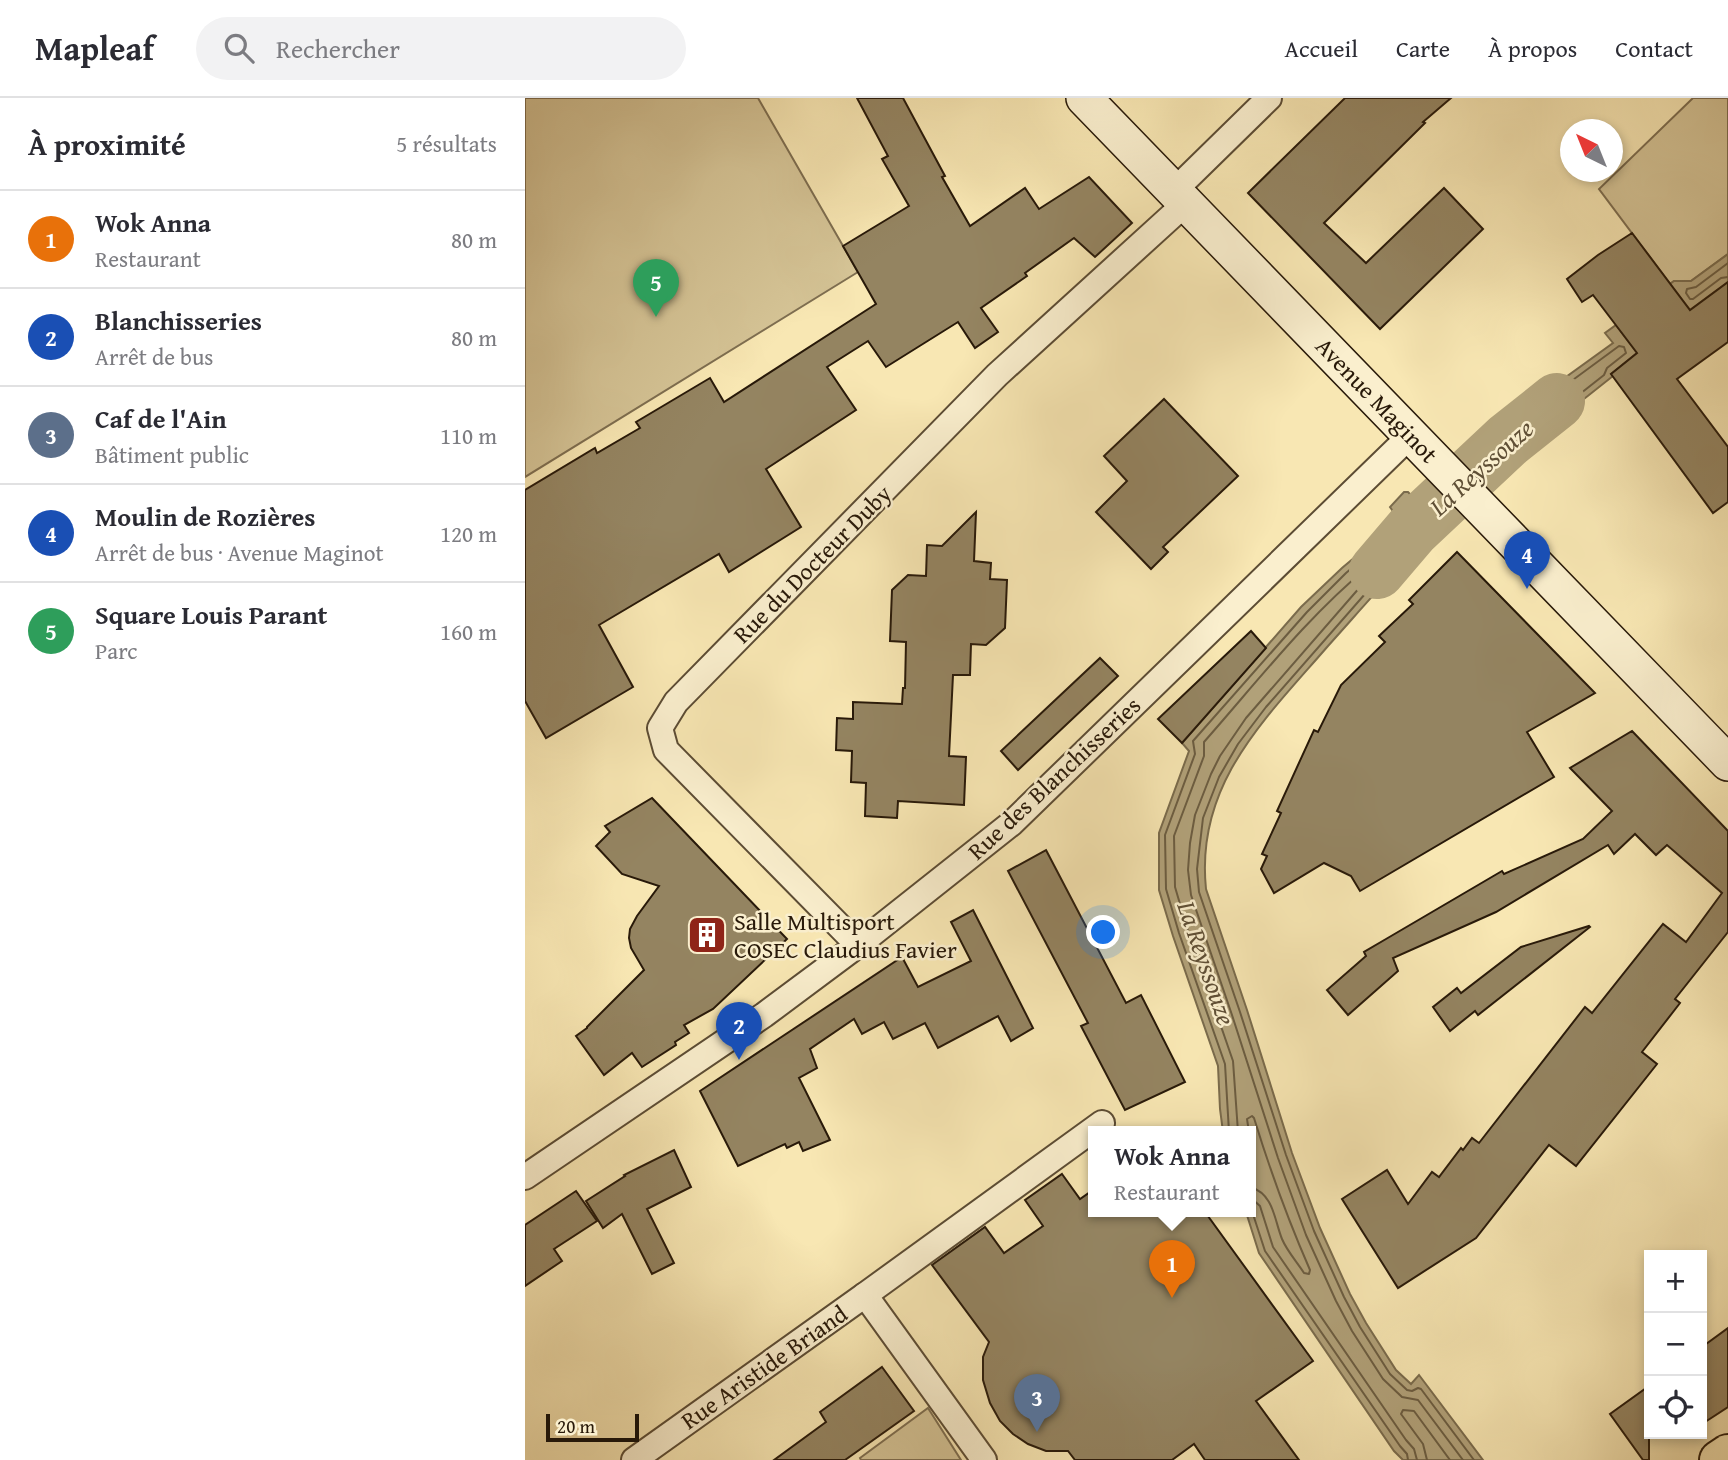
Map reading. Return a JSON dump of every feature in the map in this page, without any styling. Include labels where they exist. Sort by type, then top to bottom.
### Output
[{"type":"main road","name":"Avenue Maginot","points":[[1084,98],[1728,763]]},
{"type":"main road","points":[[1719,1460],[1728,1454]]},
{"type":"street","name":"Rue du Docteur Duby","points":[[858,945],[666,750],[660,728],[676,702],[997,375],[1180,197],[1269,98]]},
{"type":"street","name":"Rue des Blanchisseries","points":[[525,1177],[764,1015],[858,945],[1012,823],[1418,443]]},
{"type":"street","points":[[1098,1126],[1102,1123]]},
{"type":"street","points":[[865,1295],[1088,1133]]},
{"type":"street","name":"Rue Aristide Briand","points":[[634,1460],[865,1295],[984,1460]]},
{"type":"shaded area","points":[[525,98],[758,98],[858,272],[525,477]]},
{"type":"shaded area","points":[[1693,98],[1728,98],[1728,254],[1691,281],[1674,281],[1670,284],[1599,189],[1606,182],[1623,182],[1623,166]]},
{"type":"shaded area","points":[[928,1408],[961,1460],[861,1460],[860,1458]]},
{"type":"water","points":[[1728,254],[1728,282],[1690,310],[1670,284],[1674,281],[1691,281]]},
{"type":"water","points":[[1616,325],[1637,353],[1611,374],[1613,376],[1507,460],[1484,436],[1613,343],[1605,333]]},
{"type":"water","points":[[1404,492],[1408,492],[1441,526],[1397,569],[1328,646],[1281,700],[1239,755],[1223,785],[1212,817],[1205,851],[1206,889],[1292,1153],[1320,1228],[1350,1294],[1396,1370],[1411,1384],[1419,1375],[1483,1460],[1403,1460],[1394,1451],[1259,1253],[1248,1217],[1256,1217],[1256,1126],[1222,1126],[1218,1066],[1159,890],[1159,833],[1189,751],[1182,743],[1301,607],[1399,520],[1390,507]]},
{"type":"building","points":[[857,98],[903,98],[970,226],[1025,188],[1039,209],[1089,177],[1132,223],[1095,257],[1074,238],[981,308],[998,332],[975,348],[958,322],[886,367],[868,341],[827,367],[856,410],[766,469],[801,527],[729,572],[719,554],[599,625],[633,687],[546,738],[525,701],[525,490],[595,448],[597,453],[640,428],[636,422],[710,378],[724,402],[876,304],[843,246],[909,206],[882,159],[888,156]]},
{"type":"building","points":[[1345,98],[1451,98],[1423,122],[1425,123],[1324,223],[1366,263],[1444,188],[1483,229],[1380,329],[1248,193]]},
{"type":"building","points":[[1632,233],[1690,310],[1728,282],[1728,342],[1677,379],[1728,447],[1728,502],[1713,513],[1611,374],[1637,353],[1593,295],[1582,302],[1567,279]]},
{"type":"building","points":[[1164,399],[1238,476],[1163,547],[1168,552],[1151,569],[1096,512],[1127,481],[1104,456]]},
{"type":"building","points":[[976,512],[974,561],[991,563],[990,579],[1007,580],[1005,628],[986,645],[971,644],[970,675],[953,675],[949,756],[966,757],[964,805],[898,801],[897,818],[865,816],[866,783],[851,782],[852,751],[836,750],[837,718],[853,719],[853,702],[902,704],[906,642],[890,641],[892,590],[908,575],[926,576],[927,545],[942,546]]},
{"type":"building","points":[[1457,552],[1595,693],[1527,732],[1554,777],[1360,891],[1351,876],[1324,863],[1274,893],[1261,869],[1267,856],[1262,854],[1281,813],[1277,811],[1314,730],[1318,732],[1341,685],[1385,642],[1379,636],[1413,604],[1409,600]]},
{"type":"building","points":[[1251,631],[1266,648],[1182,743],[1158,719]]},
{"type":"building","points":[[1100,658],[1118,676],[1018,770],[1001,751]]},
{"type":"building","points":[[1632,731],[1728,831],[1728,932],[1675,999],[1680,1003],[1642,1052],[1657,1064],[1576,1166],[1549,1145],[1476,1238],[1398,1288],[1342,1199],[1387,1170],[1408,1204],[1432,1172],[1439,1177],[1472,1138],[1479,1143],[1585,1007],[1592,1013],[1663,924],[1686,942],[1722,893],[1667,845],[1656,855],[1635,834],[1614,854],[1608,845],[1496,912],[1393,958],[1398,971],[1348,1015],[1327,990],[1366,956],[1364,952],[1386,939],[1502,871],[1504,874],[1583,839],[1612,811],[1570,768]]},
{"type":"building","name":"Salle Multisport COSEC Claudius Favier","points":[[652,798],[787,939],[713,1009],[684,1025],[689,1033],[675,1042],[676,1045],[642,1067],[632,1053],[604,1075],[576,1036],[644,970],[631,948],[630,929],[659,886],[622,874],[596,846],[610,832],[605,826]]},
{"type":"building","points":[[1046,850],[1126,1003],[1141,995],[1185,1082],[1125,1110],[1081,1026],[1088,1023],[1008,871]]},
{"type":"building","points":[[973,910],[1033,1028],[1011,1041],[998,1016],[938,1048],[925,1023],[893,1039],[884,1022],[862,1034],[854,1019],[810,1049],[817,1068],[799,1078],[830,1140],[803,1151],[799,1142],[787,1148],[785,1144],[738,1166],[700,1091],[902,957],[918,987],[971,961],[951,922]]},
{"type":"building","points":[[1589,926],[1478,1015],[1475,1011],[1450,1031],[1433,1007],[1457,988],[1461,993],[1521,947]]},
{"type":"building","points":[[674,1150],[691,1187],[647,1209],[674,1263],[652,1274],[622,1214],[603,1228],[586,1201],[624,1175]]},
{"type":"building","points":[[1062,1174],[1080,1199],[1088,1193],[1088,1217],[1209,1217],[1313,1361],[1256,1401],[1299,1460],[1205,1460],[1194,1444],[1172,1460],[1075,1460],[1068,1451],[1046,1451],[1013,1434],[1000,1421],[990,1403],[983,1380],[983,1357],[989,1342],[932,1265],[985,1227],[1004,1253],[1043,1226],[1025,1200]]},
{"type":"building","points":[[576,1191],[597,1221],[554,1249],[562,1261],[525,1286],[525,1225]]},
{"type":"building","points":[[1728,1328],[1728,1407],[1707,1421],[1707,1376],[1707,1343]]},
{"type":"building","points":[[882,1367],[914,1411],[845,1460],[774,1460],[826,1422],[820,1412]]},
{"type":"building","points":[[1644,1390],[1644,1439],[1649,1439],[1649,1460],[1643,1460],[1610,1414]]},
{"type":"waterway","name":"La Reyssouze","points":[[1377,571],[1412,530],[1508,440],[1557,401]]},
{"type":"place","name":"Square Louis Parant","points":[[656,317]]},
{"type":"place","name":"Moulin de Rozières","points":[[1527,589]]},
{"type":"place","name":"Salle Multisport COSEC Claudius Favier","points":[[707,935]]},
{"type":"place","name":"Blanchisseries","points":[[739,1060]]},
{"type":"place","name":"Wok Anna","points":[[1172,1298]]},
{"type":"place","name":"Caf de l'Ain","points":[[1037,1432]]}]
